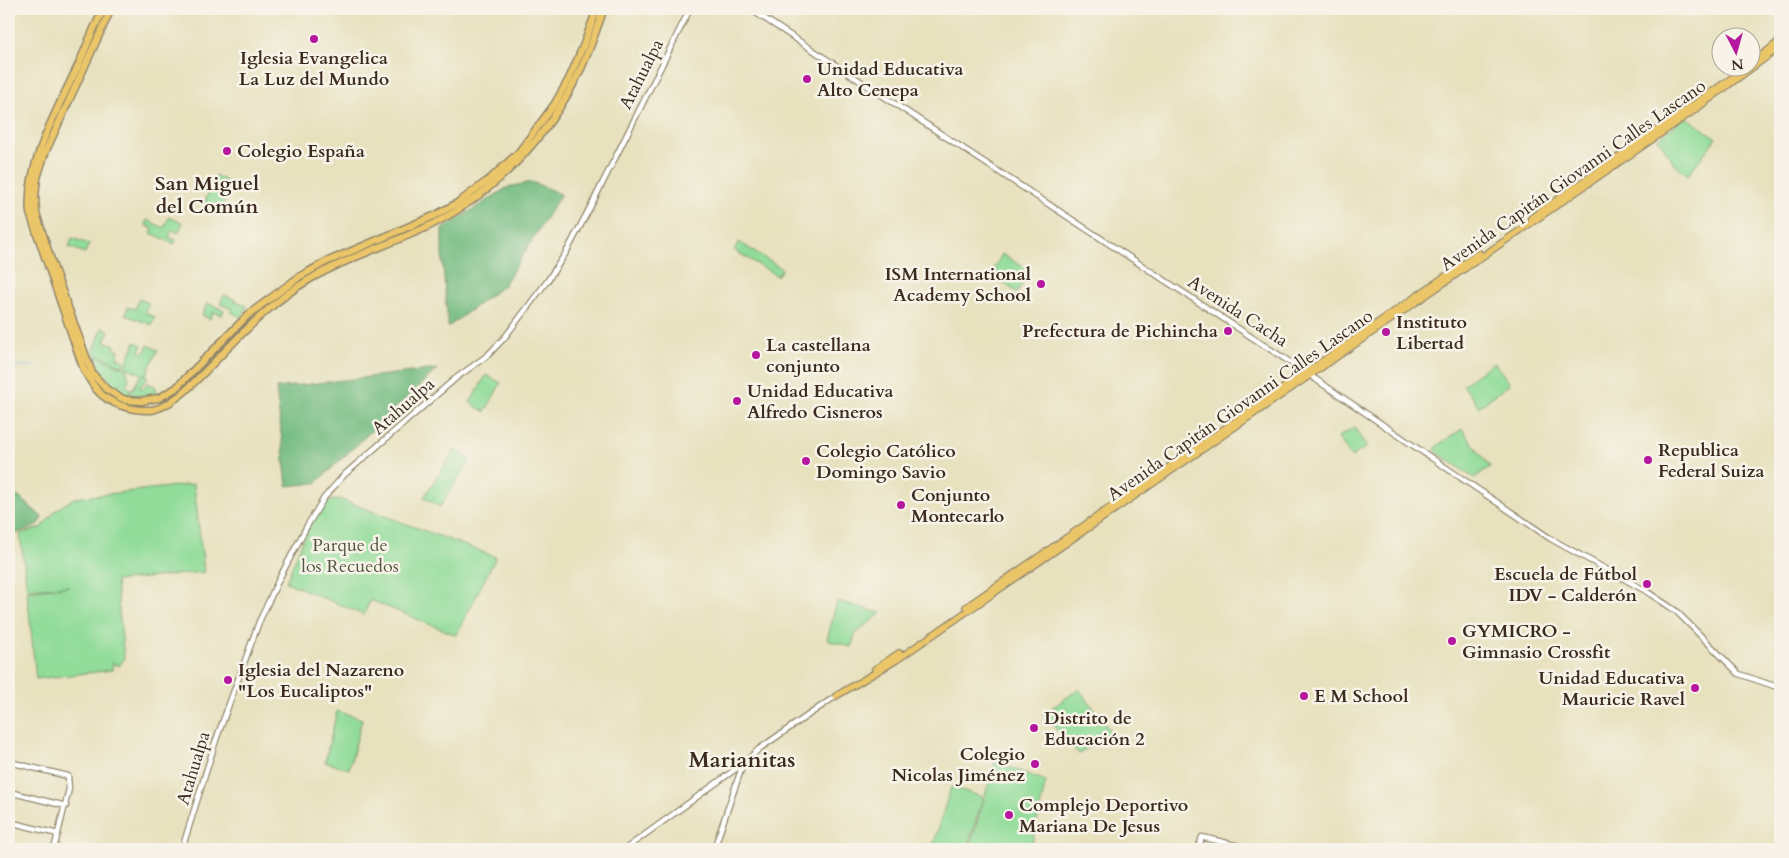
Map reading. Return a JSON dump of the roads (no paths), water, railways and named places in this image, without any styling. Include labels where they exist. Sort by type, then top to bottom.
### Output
[{"type":"highway","points":[[104,9],[57,110],[35,164],[30,187],[30,213],[84,370],[98,391],[110,401],[132,409],[153,410],[174,400],[183,393],[249,326],[295,288],[328,269],[432,224],[460,208],[502,177],[540,137],[565,100],[590,49],[604,9]]},
{"type":"highway","points":[[111,9],[45,153],[37,178],[36,213],[57,278],[92,374],[106,389],[119,397],[126,400],[141,401],[159,398],[176,388],[250,314],[299,276],[326,262],[436,216],[459,202],[491,178],[519,152],[554,106],[569,79],[596,9]]},
{"type":"main road","points":[[1762,56],[1780,42]]},
{"type":"main road","name":"Avenida Capitán Giovanni Calles Lascano","points":[[836,696],[844,688],[947,620],[1697,108],[1780,48]]},
{"type":"main road","name":"Avenida Capitán Giovanni Calles Lascano","points":[[836,696],[889,665],[1732,78]]},
{"type":"street","name":"Atahualpa","points":[[182,849],[216,740],[257,627],[279,579],[320,505],[329,491],[344,475],[456,378],[488,355],[505,337],[548,280],[567,251],[594,200],[690,9]]},
{"type":"street","name":"Avenida Cacha","points":[[750,9],[1307,374],[1551,539],[1646,591],[1676,611],[1739,674],[1780,688]]},
{"type":"street","name":"Avenida Capitán Giovanni Calles Lascano","points":[[625,849],[732,772],[759,749],[836,696]]},
{"type":"street","points":[[9,762],[68,776],[70,785],[66,806],[54,849]]},
{"type":"street","points":[[714,849],[744,763]]},
{"type":"street","points":[[732,772],[736,772],[739,776]]},
{"type":"street","points":[[9,792],[66,806]]},
{"type":"street","points":[[9,822],[58,834]]},
{"type":"street","points":[[1198,849],[1202,837],[1252,849]]},
{"type":"waterway","points":[[9,361],[18,366],[34,366]]},
{"type":"place","name":"Iglesia Evangelica La Luz del Mundo","points":[[314,39]]},
{"type":"place","name":"Unidad Educativa Alto Cenepa","points":[[807,79]]},
{"type":"place","name":"Colegio España","points":[[227,151]]},
{"type":"place","name":"ISM International Academy School","points":[[1041,284]]},
{"type":"place","name":"Prefectura de Pichincha","points":[[1228,331]]},
{"type":"place","name":"Instituto Libertad","points":[[1386,332]]},
{"type":"place","name":"La castellana conjunto","points":[[756,355]]},
{"type":"place","name":"Unidad Educativa Alfredo Cisneros","points":[[737,401]]},
{"type":"place","name":"Republica Federal Suiza","points":[[1648,460]]},
{"type":"place","name":"Colegio Católico Domingo Savio","points":[[806,461]]},
{"type":"place","name":"Conjunto Montecarlo","points":[[901,505]]},
{"type":"place","name":"Escuela de Fútbol IDV - Calderón","points":[[1647,584]]},
{"type":"place","name":"GYMICRO - Gimnasio Crossfit","points":[[1452,641]]},
{"type":"place","name":"Iglesia del Nazareno \"Los Eucaliptos\"","points":[[228,680]]},
{"type":"place","name":"Unidad Educativa Mauricie Ravel","points":[[1695,688]]},
{"type":"place","name":"E M School","points":[[1304,696]]},
{"type":"place","name":"Distrito de Educación 2","points":[[1034,728]]},
{"type":"place","name":"Colegio Nicolas Jiménez","points":[[1035,764]]},
{"type":"place","name":"Complejo Deportivo Mariana De Jesus","points":[[1009,815]]},
{"type":"district","name":"San Miguel del Común","points":[[207,194]]},
{"type":"district","name":"Marianitas","points":[[742,759]]},
{"type":"park label","name":"Parque de los Recuedos","points":[[350,555]]}]
